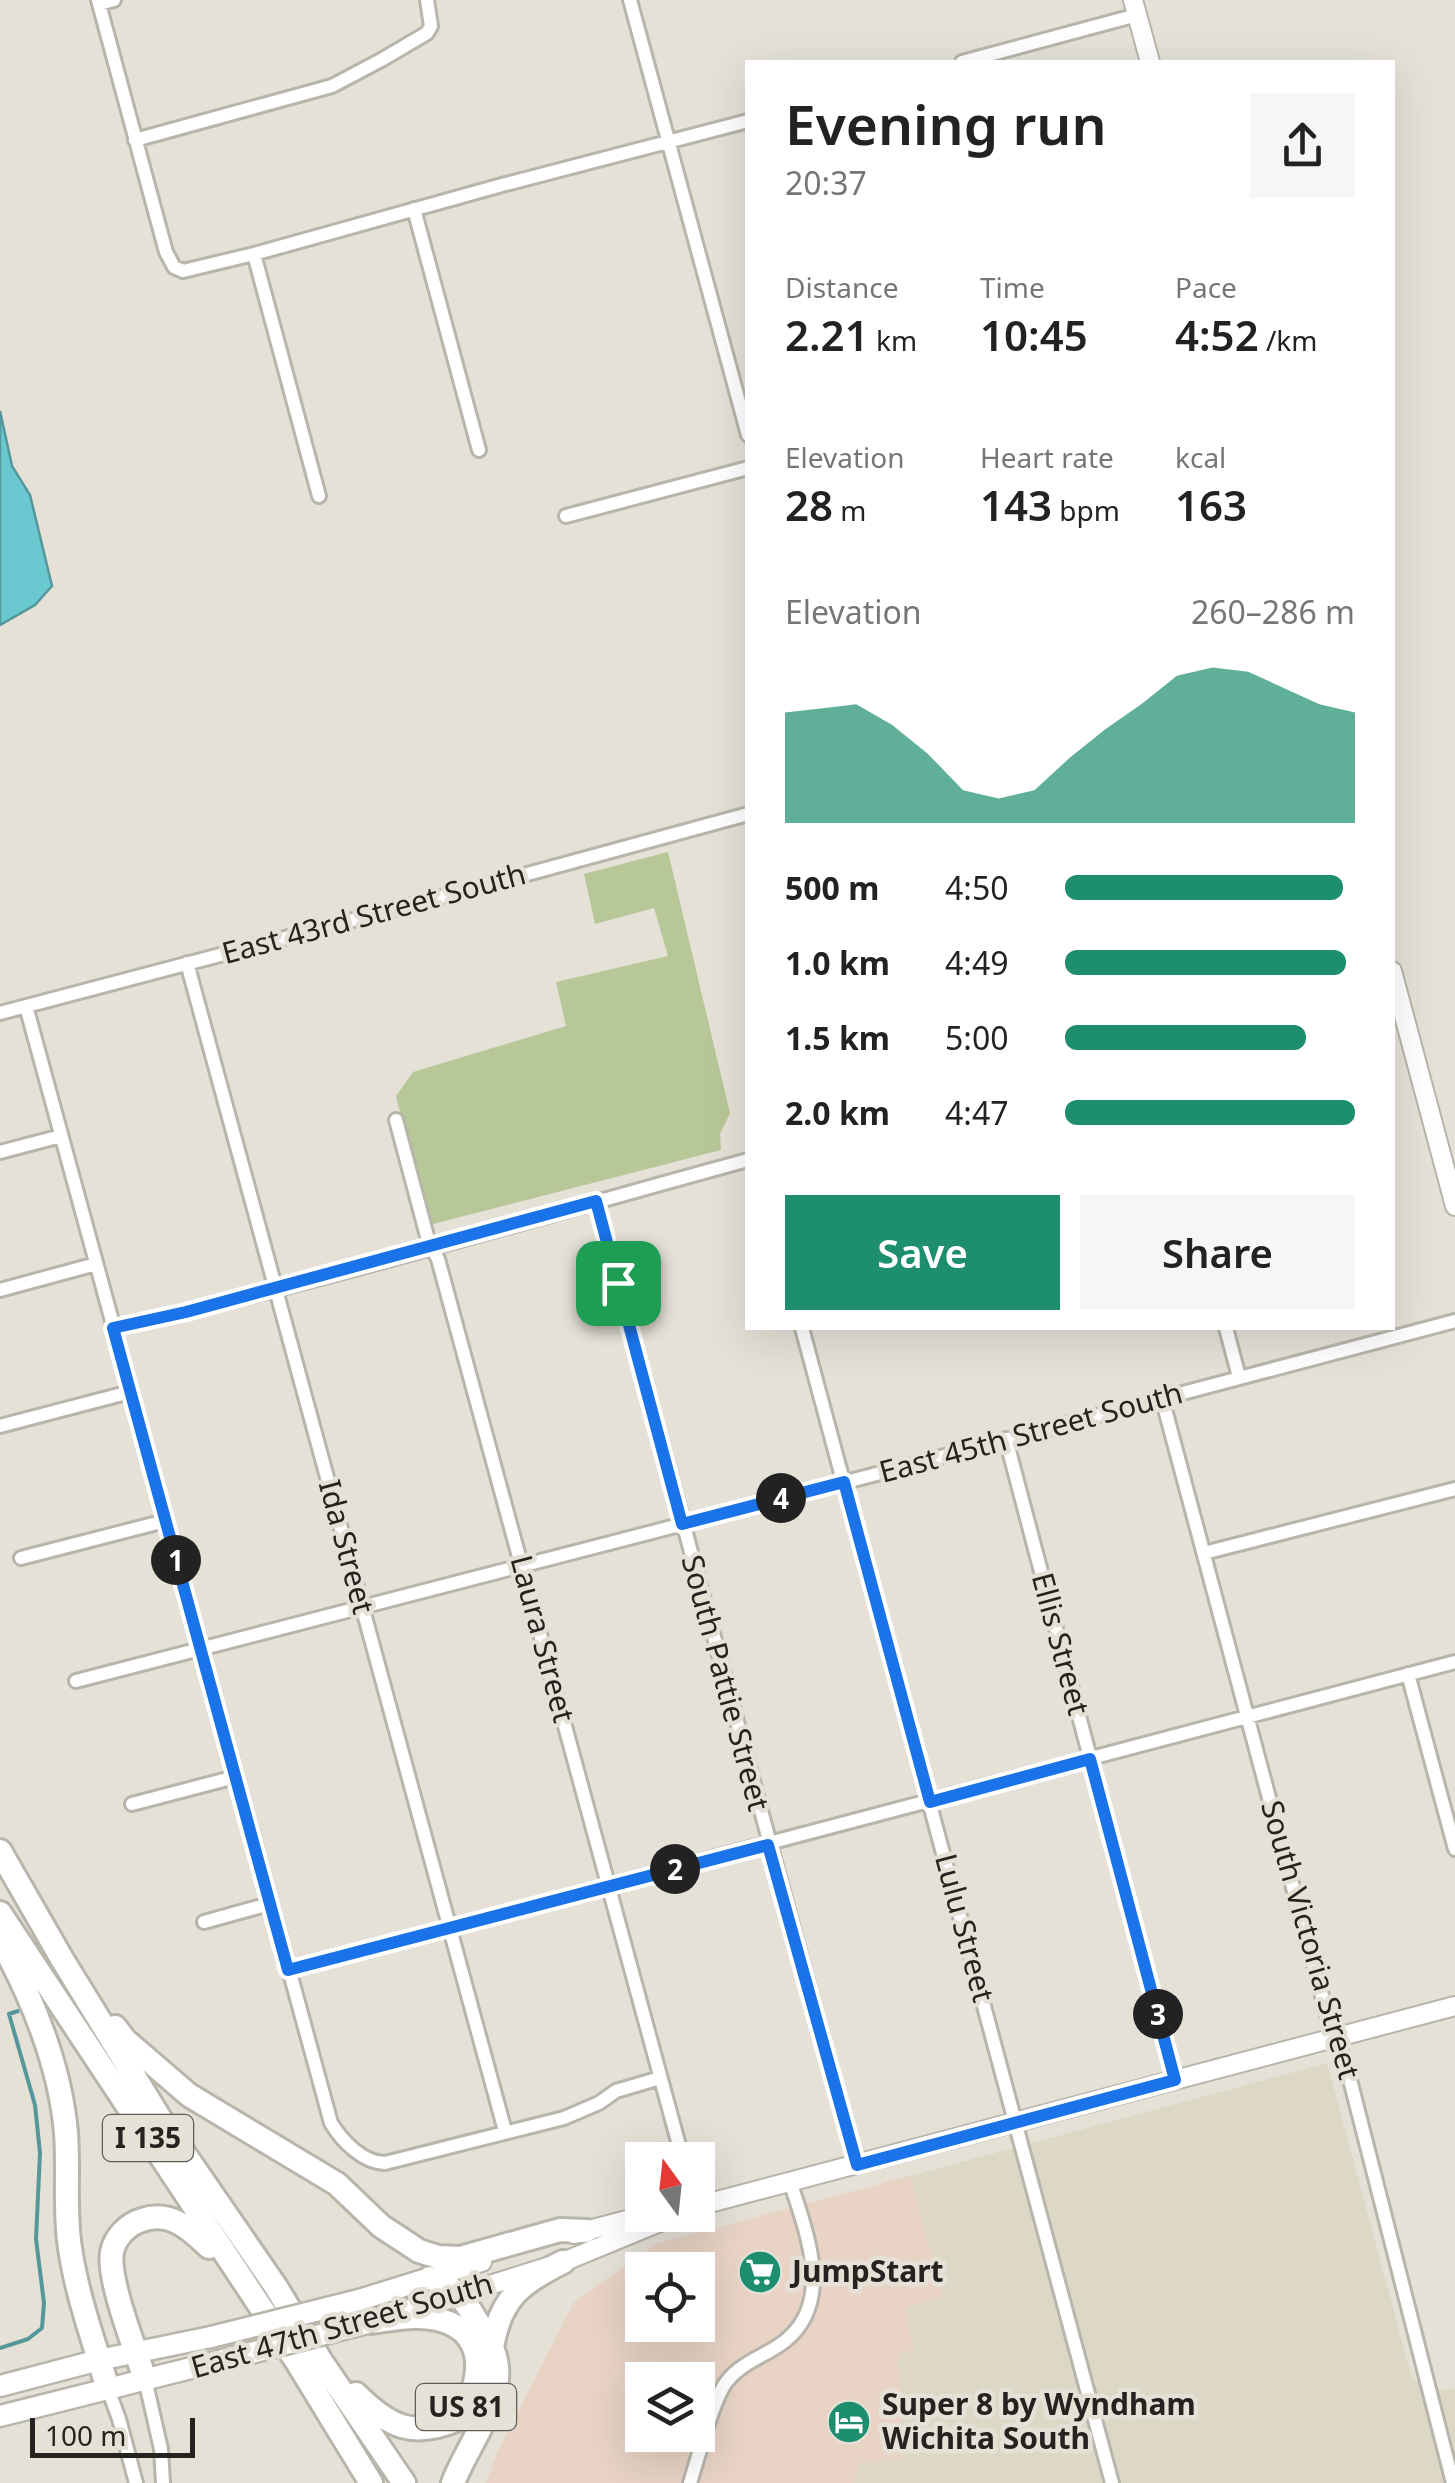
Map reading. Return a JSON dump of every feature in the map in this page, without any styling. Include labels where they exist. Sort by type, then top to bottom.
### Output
[{"type":"highway","name":"I 135","points":[[0,1851],[161,2120],[404,2483]]},
{"type":"highway","name":"I 135","points":[[0,1913],[297,2362],[372,2483]]},
{"type":"highway","points":[[0,1939],[29,1996],[58,2079],[66,2134],[70,2247],[108,2388]]},
{"type":"highway","points":[[62,1960],[125,2040],[189,2095],[337,2184],[381,2226],[419,2251],[460,2258],[560,2230],[586,2230]]},
{"type":"highway","points":[[145,2379],[120,2300],[112,2252],[120,2235],[130,2224],[148,2218],[167,2218],[184,2224],[234,2270]]},
{"type":"highway","points":[[492,2348],[499,2317],[513,2295],[540,2273],[564,2262]]},
{"type":"highway","points":[[430,2278],[461,2294],[492,2348],[497,2366],[492,2403],[453,2483]]},
{"type":"highway","name":"US 81","points":[[321,2361],[374,2413],[401,2426],[424,2430],[458,2418],[475,2388],[478,2364],[468,2336],[456,2326],[416,2316],[371,2322]]},
{"type":"main road","points":[[1135,7],[1149,60]]},
{"type":"main road","points":[[1397,1006],[1455,1206]]},
{"type":"main road","points":[[715,2202],[1455,2006]]},
{"type":"main road","name":"East 47th Street South","points":[[0,2386],[359,2300],[625,2220]]},
{"type":"main road","name":"East 47th Street South","points":[[0,2416],[371,2322],[564,2262],[636,2232]]},
{"type":"street","points":[[114,0],[98,2],[166,252],[174,267],[183,270],[745,121]]},
{"type":"street","points":[[135,140],[332,86],[427,33],[431,26],[427,0]]},
{"type":"street","points":[[630,0],[745,424]]},
{"type":"street","points":[[968,60],[1135,7]]},
{"type":"street","points":[[414,209],[478,450]]},
{"type":"street","points":[[254,254],[319,496]]},
{"type":"street","points":[[566,516],[745,469]]},
{"type":"street","name":"East 43rd Street South","points":[[0,1012],[745,815]]},
{"type":"street","name":"Ida Street","points":[[187,963],[505,2132]]},
{"type":"street","points":[[26,1006],[331,2123],[368,2160],[385,2164],[564,2118],[616,2092],[660,2078]]},
{"type":"street","name":"Laura Street","points":[[396,1120],[438,1259],[677,2142]]},
{"type":"street","points":[[0,1152],[61,1136]]},
{"type":"street","points":[[113,1328],[275,1289],[745,1161]]},
{"type":"street","name":"South Pattie Street","points":[[596,1201],[857,2165]]},
{"type":"street","points":[[0,1290],[96,1264]]},
{"type":"street","name":"East 45th Street South","points":[[76,1681],[1455,1320]]},
{"type":"street","name":"Lulu Street","points":[[803,1330],[1112,2483]]},
{"type":"street","points":[[1227,1330],[1239,1377]]},
{"type":"street","points":[[0,1426],[130,1392]]},
{"type":"street","name":"South Victoria Street","points":[[1162,1398],[1329,2022],[1346,2064],[1453,2483]]},
{"type":"street","name":"Ellis Street","points":[[1006,1439],[1175,2080]]},
{"type":"street","points":[[1204,1553],[1455,1489]]},
{"type":"street","points":[[21,1558],[165,1520]]},
{"type":"street","points":[[288,1970],[1455,1662]]},
{"type":"street","points":[[1408,1674],[1455,1849]]},
{"type":"street","points":[[132,1804],[235,1776]]},
{"type":"street","points":[[204,1922],[269,1904]]},
{"type":"street","points":[[690,2483],[726,2382],[748,2362],[784,2342],[801,2324],[810,2304],[814,2280],[809,2242],[790,2182]]},
{"type":"street","points":[[145,2379],[161,2449],[163,2483]]},
{"type":"street","points":[[108,2388],[136,2483]]},
{"type":"shaded area","points":[[1327,2063],[1412,2378],[1439,2390],[1455,2389],[1455,2483],[854,2483],[860,2463],[904,2459],[898,2354],[915,2349],[905,2307],[944,2297],[910,2176]]},
{"type":"shaded area","points":[[910,2176],[944,2297],[915,2349],[898,2355],[904,2460],[860,2463],[854,2483],[486,2483],[497,2453],[574,2302],[625,2266],[625,2342],[715,2342],[715,2252],[645,2252],[656,2244],[715,2232],[715,2228]]},
{"type":"green space","points":[[668,852],[730,1113],[720,1134],[721,1150],[429,1225],[396,1096],[413,1072],[566,1026],[556,982],[668,956],[654,908],[595,924],[584,874]]},
{"type":"water","points":[[0,411],[12,466],[30,495],[52,586],[35,605],[0,625]]},
{"type":"waterway","points":[[0,2348],[28,2339],[42,2328],[44,2303],[36,2239],[40,2153],[35,2105],[9,2014],[18,2011]]},
{"type":"place","name":"JumpStart","points":[[760,2272]]},
{"type":"place","name":"Super 8 by Wyndham Wichita South","points":[[849,2422]]},
{"type":"route","points":[[596,1201],[618,1283],[682,1524],[844,1482],[930,1802],[1090,1759],[1175,2080],[857,2165],[768,1845],[288,1970],[113,1328],[186,1312],[596,1201]]}]
